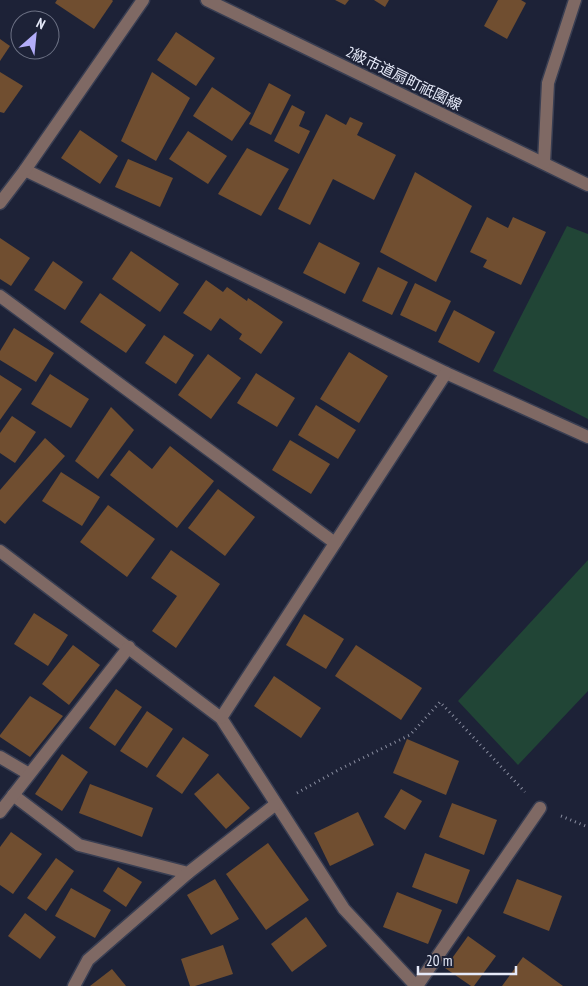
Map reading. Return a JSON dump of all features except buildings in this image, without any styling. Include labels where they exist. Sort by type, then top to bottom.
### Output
[{"type":"street","points":[[0,203],[25,170],[142,0]]},
{"type":"street","name":"2級市道扇町祇園線","points":[[207,0],[588,185]]},
{"type":"street","points":[[544,164],[548,83],[575,0]]},
{"type":"street","points":[[25,170],[446,373],[588,436]]},
{"type":"street","points":[[0,296],[335,543]]},
{"type":"street","points":[[221,718],[446,373]]},
{"type":"street","points":[[0,551],[221,718],[344,909],[416,986],[540,808]]},
{"type":"street","points":[[0,812],[129,647]]},
{"type":"street","points":[[0,757],[29,774]]},
{"type":"street","points":[[13,795],[79,845],[188,873]]},
{"type":"street","points":[[74,986],[88,960],[188,873],[276,804]]},
{"type":"path","points":[[276,804],[340,768],[410,735],[440,702],[540,808],[588,827]]},
{"type":"green space","points":[[567,226],[588,234],[588,419],[493,371]]},
{"type":"green space","points":[[588,560],[588,691],[518,765],[458,701]]}]
